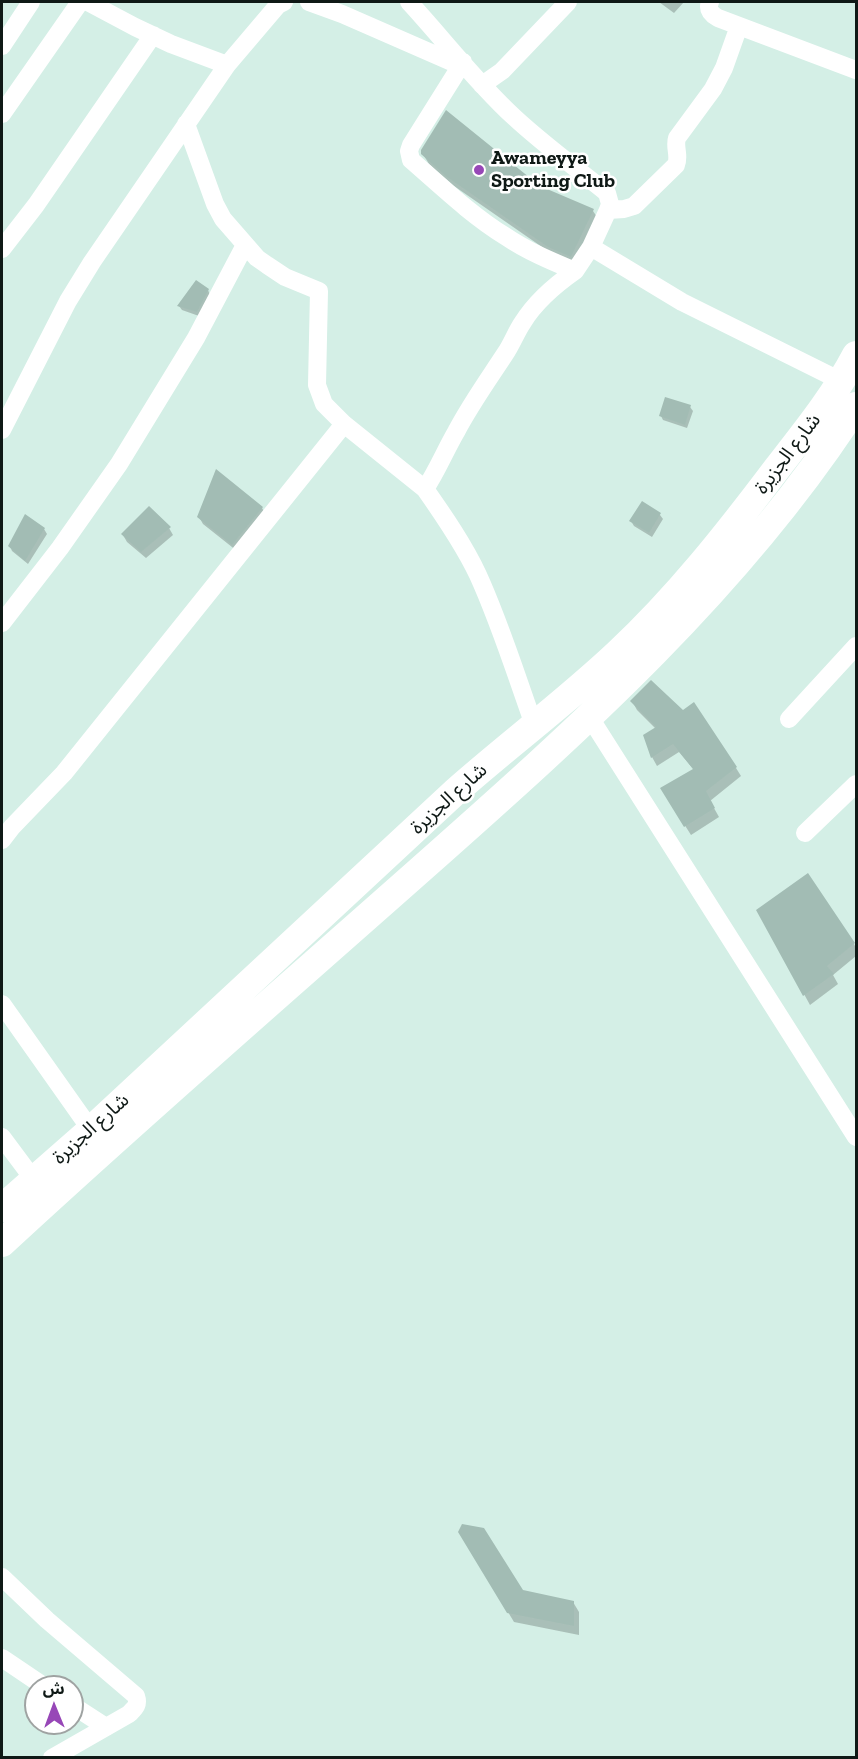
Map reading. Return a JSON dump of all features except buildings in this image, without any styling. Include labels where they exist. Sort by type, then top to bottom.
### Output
[{"type":"main road","name":"شارع الجزيرة","points":[[5,1197],[98,1136],[480,817],[639,670],[730,572],[814,467],[850,390]]},
{"type":"main road","name":"شارع الجزيرة","points":[[2,1243],[98,1136],[455,792],[494,757],[578,690],[619,652],[696,571],[850,390]]},
{"type":"main road","points":[[455,792],[480,817]]},
{"type":"street","points":[[2,46],[32,2]]},
{"type":"street","points":[[2,114],[80,2]]},
{"type":"street","points":[[88,2],[171,44],[227,65]]},
{"type":"street","points":[[2,430],[68,301],[92,262],[227,65],[278,5],[284,2]]},
{"type":"street","points":[[309,2],[462,64]]},
{"type":"street","points":[[409,2],[482,85],[516,119],[607,194],[610,204],[591,247],[576,271],[556,284],[523,321],[456,432],[425,489]]},
{"type":"street","points":[[482,85],[502,71],[568,2]]},
{"type":"street","points":[[710,2],[708,8],[711,14],[856,70]]},
{"type":"street","points":[[608,210],[634,206],[676,165],[678,158],[675,147],[678,138],[713,89],[724,68],[739,26]]},
{"type":"street","points":[[2,249],[36,205],[153,35]]},
{"type":"street","points":[[462,64],[411,145],[411,160],[471,212],[503,236],[543,258],[576,271]]},
{"type":"street","points":[[186,124],[215,204],[223,219],[267,266],[320,294],[317,385],[324,405],[344,424],[425,489],[460,542],[477,573],[517,673],[534,725]]},
{"type":"street","points":[[2,623],[60,548],[119,464],[196,338],[245,245]]},
{"type":"street","points":[[591,247],[682,302],[850,390]]},
{"type":"street","points":[[2,840],[64,773],[344,424]]},
{"type":"street","points":[[789,719],[856,646]]},
{"type":"street","points":[[589,716],[856,1137]]},
{"type":"street","points":[[805,833],[856,784]]},
{"type":"street","points":[[2,1004],[98,1136]]},
{"type":"street","points":[[2,1137],[34,1180]]},
{"type":"street","points":[[2,1577],[47,1620],[136,1696],[136,1707],[129,1714],[52,1758]]},
{"type":"street","points":[[2,1658],[27,1675]]},
{"type":"street","points":[[84,1713],[106,1727]]},
{"type":"place","name":"Awameyya Sporting Club","points":[[479,170]]}]
